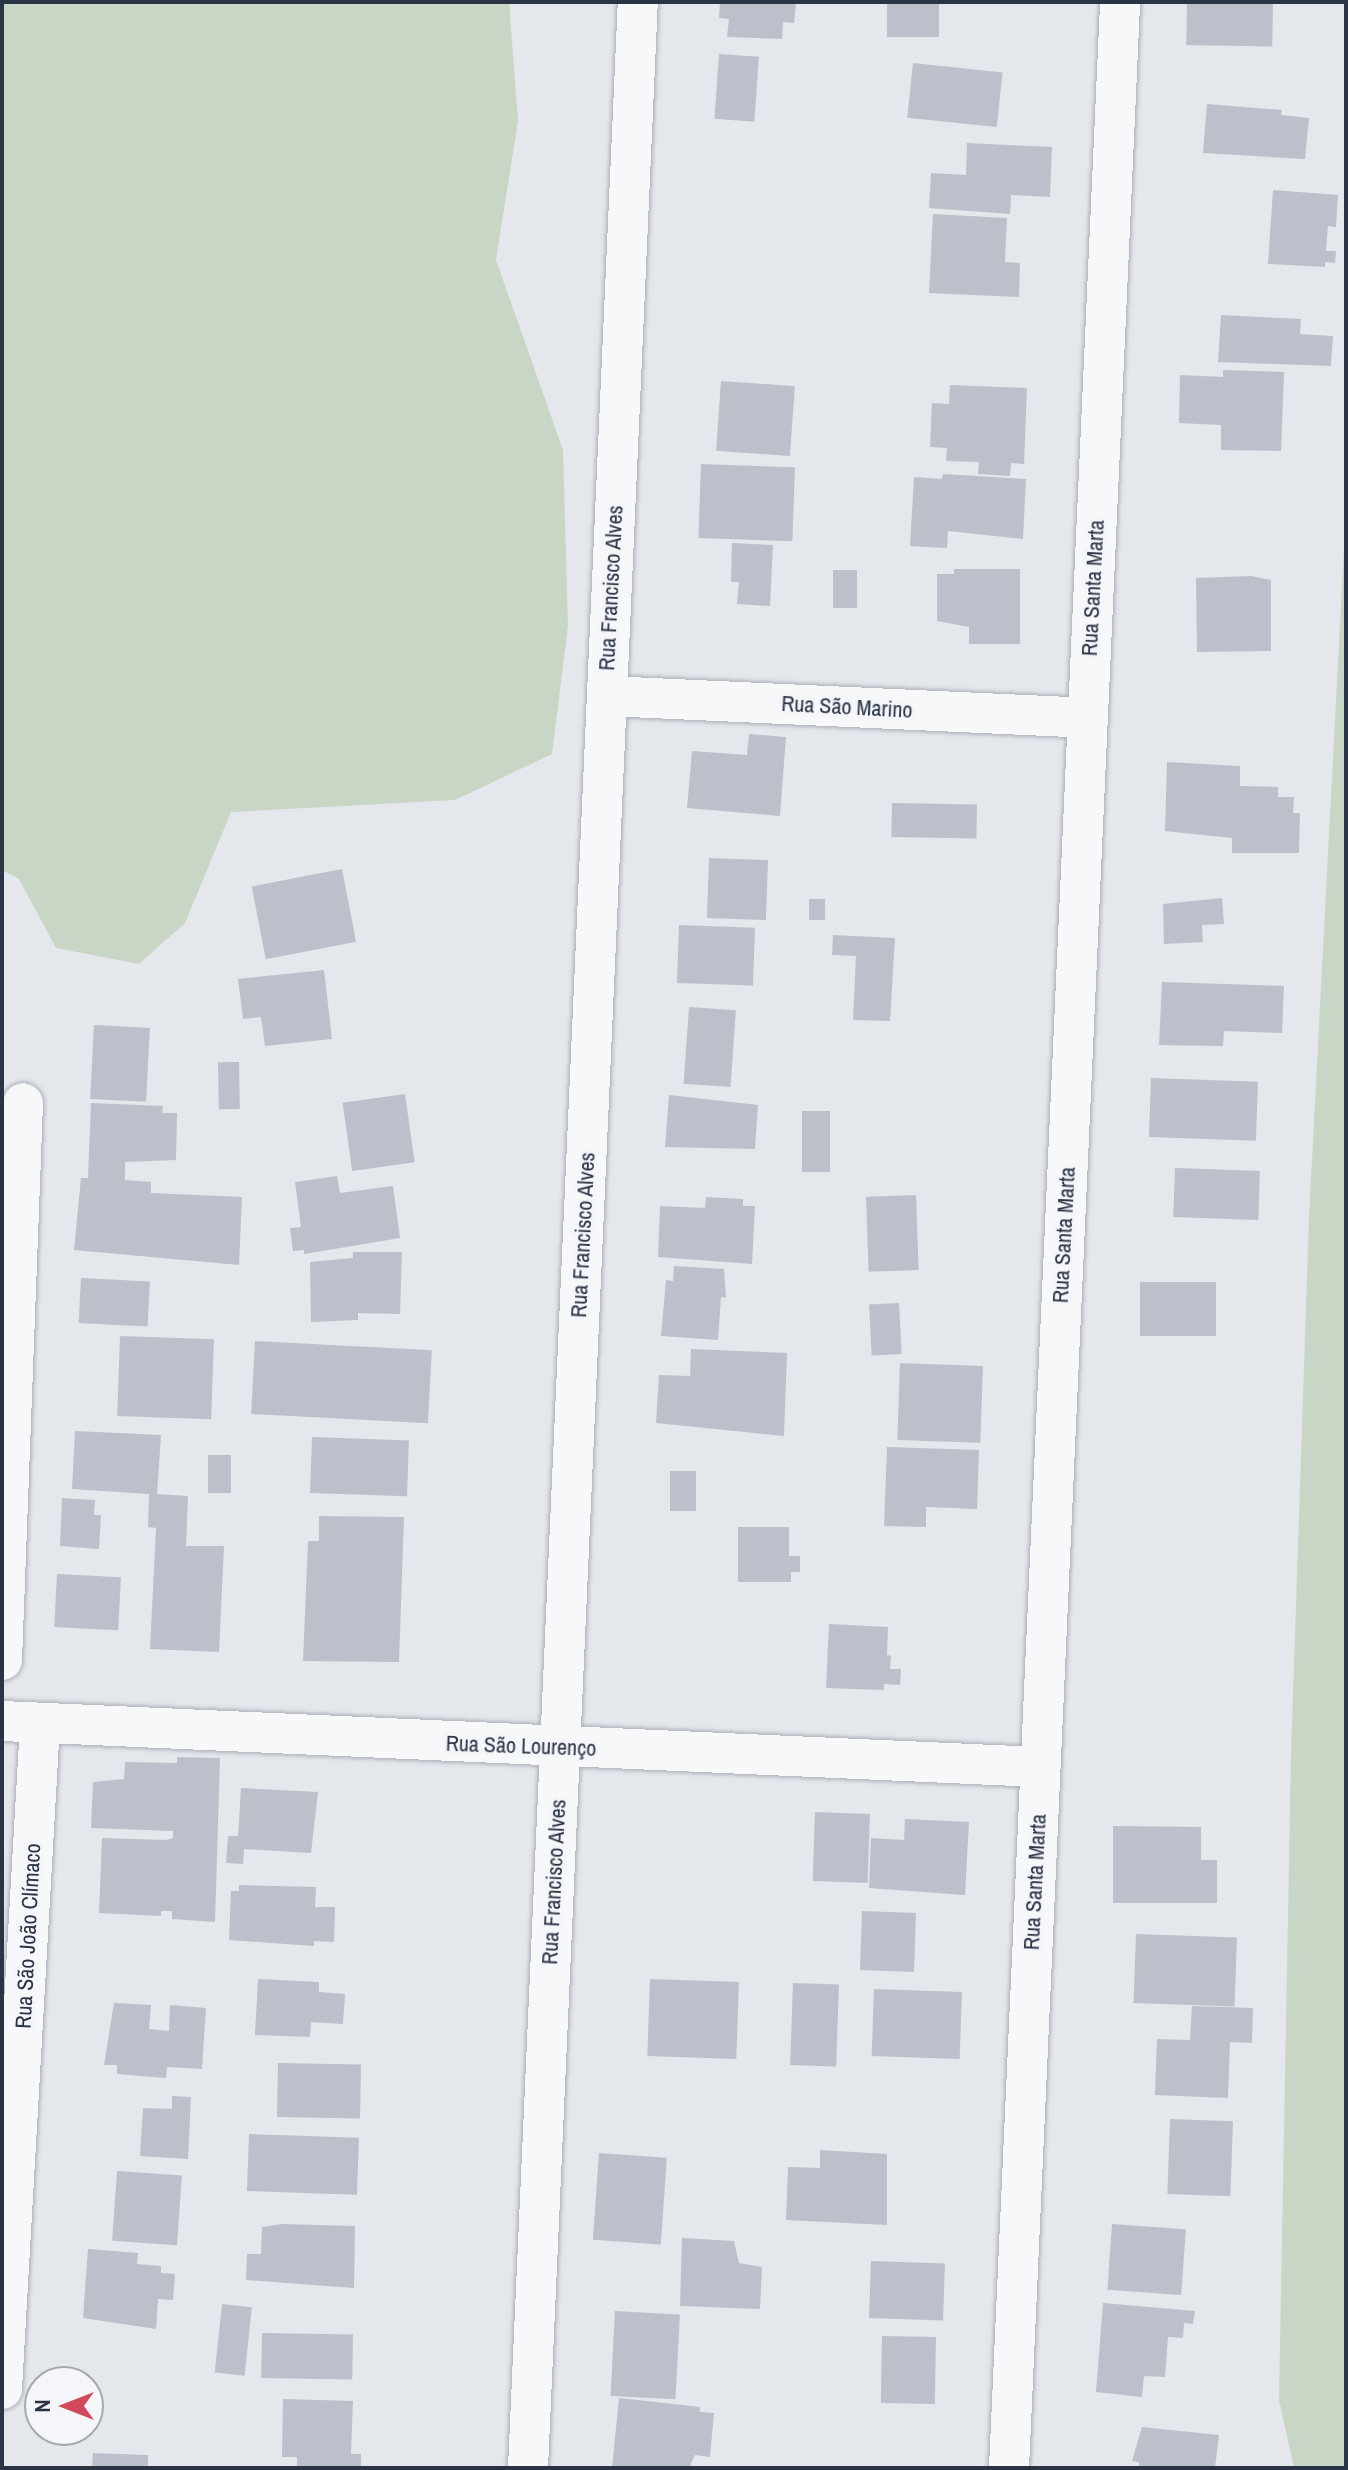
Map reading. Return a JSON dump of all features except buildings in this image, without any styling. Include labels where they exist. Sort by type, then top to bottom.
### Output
[{"type":"street","name":"Rua Francisco Alves","points":[[528,2468],[638,2]]},
{"type":"street","name":"Rua Santa Marta","points":[[1009,2468],[1120,2]]},
{"type":"street","name":"Rua São Marino","points":[[607,696],[1087,718]]},
{"type":"street","points":[[2,1660],[23,1103]]},
{"type":"street","name":"Rua São Lourenço","points":[[21,1722],[1040,1767]]},
{"type":"street","name":"Rua São João Clímaco","points":[[2,2389],[21,1722]]},
{"type":"green space","points":[[2,2],[509,2],[518,121],[496,260],[563,450],[568,626],[552,754],[455,800],[231,812],[185,923],[139,964],[56,948],[19,879],[2,870]]},
{"type":"green space","points":[[1346,510],[1346,2468],[1294,2468],[1279,2400],[1291,1754],[1309,1217]]}]
